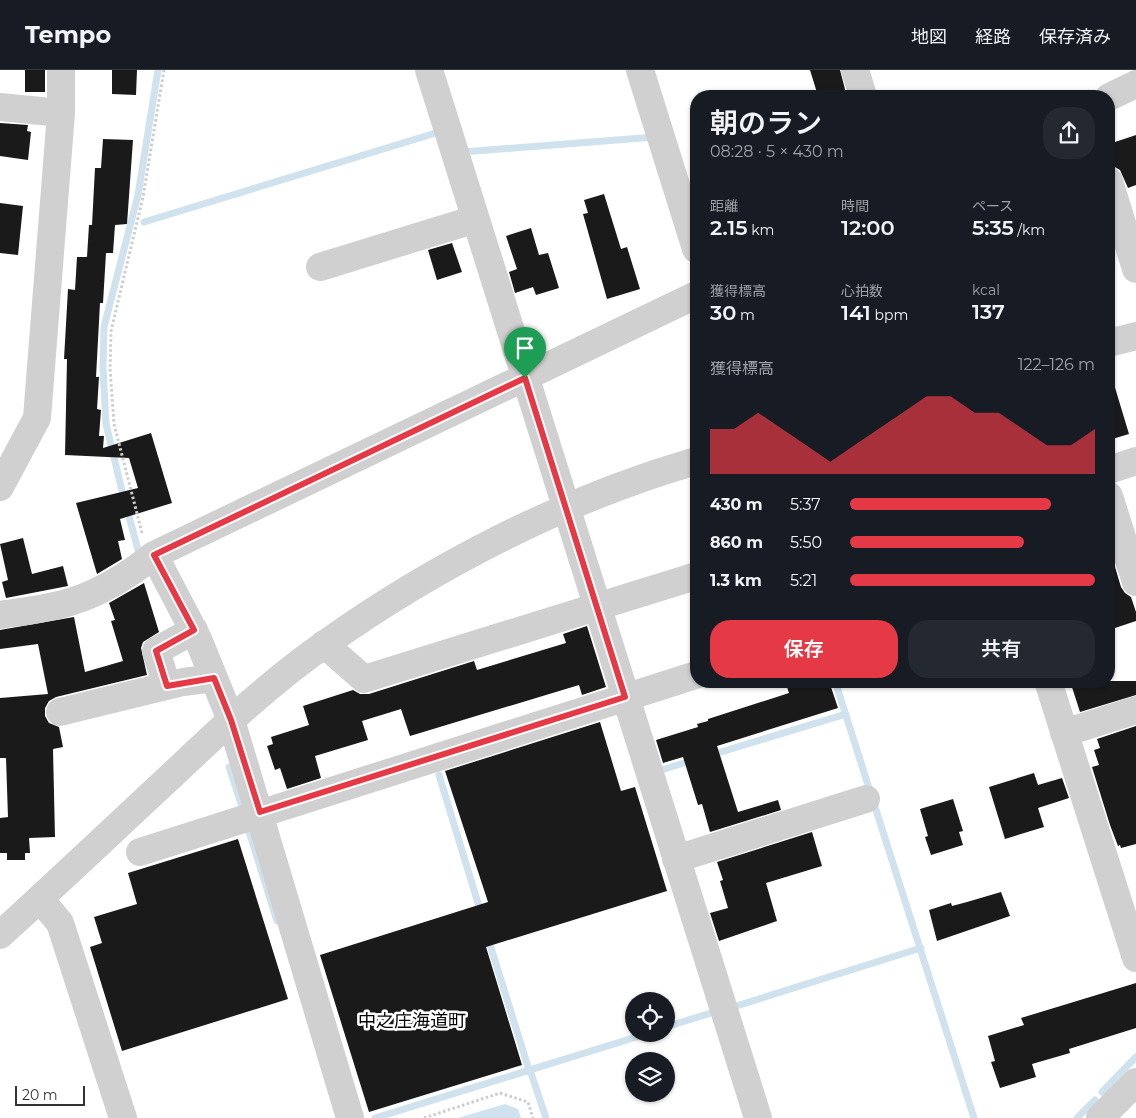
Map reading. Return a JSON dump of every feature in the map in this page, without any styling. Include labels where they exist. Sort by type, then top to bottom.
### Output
[{"type":"street","points":[[0,487],[37,418],[61,113],[61,70]]},
{"type":"street","points":[[429,70],[758,1118]]},
{"type":"street","points":[[640,70],[690,229]]},
{"type":"street","points":[[855,70],[861,90]]},
{"type":"street","points":[[1115,94],[1136,84]]},
{"type":"street","points":[[0,106],[61,113]]},
{"type":"street","points":[[1115,201],[1136,269]]},
{"type":"street","points":[[320,268],[476,219]]},
{"type":"street","points":[[0,616],[72,602],[93,593],[136,569],[154,555],[690,298]]},
{"type":"street","points":[[1115,341],[1136,336]]},
{"type":"street","points":[[1115,468],[1136,461]]},
{"type":"street","points":[[0,935],[231,720],[324,644],[422,580],[501,538],[565,508],[690,463]]},
{"type":"street","points":[[1115,515],[1136,582]]},
{"type":"street","points":[[154,555],[194,630],[231,720],[350,1118]]},
{"type":"street","points":[[324,644],[364,679],[690,578]]},
{"type":"street","points":[[167,686],[156,651],[194,630]]},
{"type":"street","points":[[140,852],[260,812],[690,677]]},
{"type":"street","points":[[60,712],[167,686],[214,678]]},
{"type":"street","points":[[1050,688],[1136,958]]},
{"type":"street","points":[[1064,733],[1136,710]]},
{"type":"street","points":[[676,859],[866,799]]},
{"type":"street","points":[[40,899],[60,923],[123,1118]]},
{"type":"street","points":[[1100,1118],[1136,1082]]},
{"type":"path","points":[[154,555],[142,532],[114,424],[110,369],[111,331],[144,197],[164,70]]},
{"type":"path","points":[[424,1118],[500,1093],[528,1102],[533,1118]]},
{"type":"water","points":[[505,1104],[518,1109],[521,1118],[458,1118]]},
{"type":"building","points":[[25,70],[45,70],[45,92],[25,92]]},
{"type":"building","points":[[112,70],[137,70],[136,95],[112,94]]},
{"type":"building","points":[[810,70],[840,70],[845,90],[816,90]]},
{"type":"building","points":[[0,123],[28,125],[27,131],[31,132],[28,160],[0,156]]},
{"type":"building","points":[[1136,135],[1136,185],[1128,188],[1120,170],[1115,167],[1115,142]]},
{"type":"building","points":[[103,139],[133,140],[127,224],[115,225],[113,253],[106,253],[103,303],[100,303],[96,377],[99,377],[97,409],[101,410],[99,436],[104,436],[103,448],[151,433],[172,503],[120,519],[125,540],[118,541],[122,559],[97,574],[76,503],[138,488],[129,458],[65,455],[67,359],[64,359],[68,289],[75,290],[77,257],[87,257],[89,225],[92,225],[95,168],[101,168]]},
{"type":"building","points":[[604,194],[621,249],[627,247],[640,289],[607,299],[583,214],[588,213],[584,200]]},
{"type":"building","points":[[0,203],[23,206],[18,255],[0,253]]},
{"type":"building","points":[[531,228],[539,255],[548,253],[559,288],[536,295],[533,287],[515,293],[509,272],[517,269],[506,236]]},
{"type":"building","points":[[452,243],[462,272],[437,280],[428,250]]},
{"type":"building","points":[[1115,388],[1129,434],[1115,438]]},
{"type":"building","points":[[23,538],[32,574],[63,566],[68,586],[6,598],[2,582],[8,580],[0,544]]},
{"type":"building","points":[[1115,567],[1121,587],[1131,597],[1136,612],[1136,621],[1115,628]]},
{"type":"building","points":[[144,583],[159,632],[143,642],[141,648],[147,675],[56,697],[49,701],[45,708],[45,716],[49,723],[59,727],[63,747],[53,749],[55,837],[29,838],[30,853],[25,853],[25,860],[7,860],[7,853],[0,853],[0,818],[8,817],[6,758],[0,758],[0,698],[48,694],[38,644],[0,649],[0,630],[74,617],[85,672],[123,661],[111,621],[115,620],[109,603]]},
{"type":"building","points":[[587,626],[606,687],[582,695],[579,685],[410,736],[401,709],[362,721],[368,740],[315,756],[321,778],[287,789],[280,768],[275,770],[267,746],[273,744],[271,737],[309,725],[303,706],[353,690],[360,694],[369,694],[474,661],[477,670],[566,643],[563,634]]},
{"type":"building","points":[[1115,681],[1136,681],[1136,695],[1080,712],[1072,688],[1115,688]]},
{"type":"building","points":[[787,688],[831,688],[838,708],[717,746],[738,812],[778,800],[781,810],[710,832],[702,804],[698,805],[683,757],[663,763],[656,740],[698,727],[697,724],[708,721],[708,719],[789,693]]},
{"type":"building","points":[[600,722],[621,791],[635,787],[667,891],[486,947],[522,1065],[369,1112],[320,955],[488,902],[445,771]]},
{"type":"building","points":[[1136,726],[1136,844],[1121,848],[1120,845],[1118,846],[1110,825],[1092,767],[1099,765],[1094,750],[1100,748],[1097,739]]},
{"type":"building","points":[[1034,773],[1038,785],[1062,778],[1069,798],[1038,808],[1044,827],[1005,839],[989,787]]},
{"type":"building","points":[[953,799],[963,831],[959,832],[963,845],[931,855],[925,837],[928,836],[920,809]]},
{"type":"building","points":[[812,832],[822,866],[766,883],[777,921],[719,941],[710,913],[728,908],[720,881],[723,880],[717,862]]},
{"type":"building","points":[[238,839],[288,999],[122,1051],[90,947],[102,943],[94,917],[137,904],[128,873]]},
{"type":"building","points":[[1001,892],[1010,916],[937,941],[929,910],[951,903],[952,906]]},
{"type":"building","points":[[1136,983],[1136,1028],[1069,1049],[1070,1053],[1032,1064],[1036,1077],[1000,1088],[991,1062],[995,1061],[988,1036],[1024,1025],[1021,1018]]},
{"type":"waterway","points":[[124,499],[106,424],[103,368],[104,327],[138,195],[158,70]]},
{"type":"waterway","points":[[144,222],[439,132]]},
{"type":"waterway","points":[[462,152],[655,137]]},
{"type":"waterway","points":[[127,509],[140,557]]},
{"type":"waterway","points":[[837,688],[974,1118]]},
{"type":"waterway","points":[[711,755],[846,714]]},
{"type":"waterway","points":[[658,771],[694,760]]},
{"type":"waterway","points":[[229,767],[243,810]]},
{"type":"waterway","points":[[439,775],[481,913]]},
{"type":"waterway","points":[[248,828],[277,921]]},
{"type":"waterway","points":[[488,938],[529,1070]]},
{"type":"waterway","points":[[730,1008],[921,948]]},
{"type":"waterway","points":[[675,1024],[717,1011]]},
{"type":"waterway","points":[[375,1118],[625,1041]]},
{"type":"waterway","points":[[1102,1092],[1136,1057]]},
{"type":"waterway","points":[[530,1070],[546,1118]]},
{"type":"waterway","points":[[1077,1118],[1095,1100]]},
{"type":"district","name":"中之庄海道町","points":[[412,1021]]},
{"type":"route","points":[[525,378],[625,697],[260,812],[231,720],[214,678],[167,686],[156,651],[194,630],[154,555],[525,378]]}]
